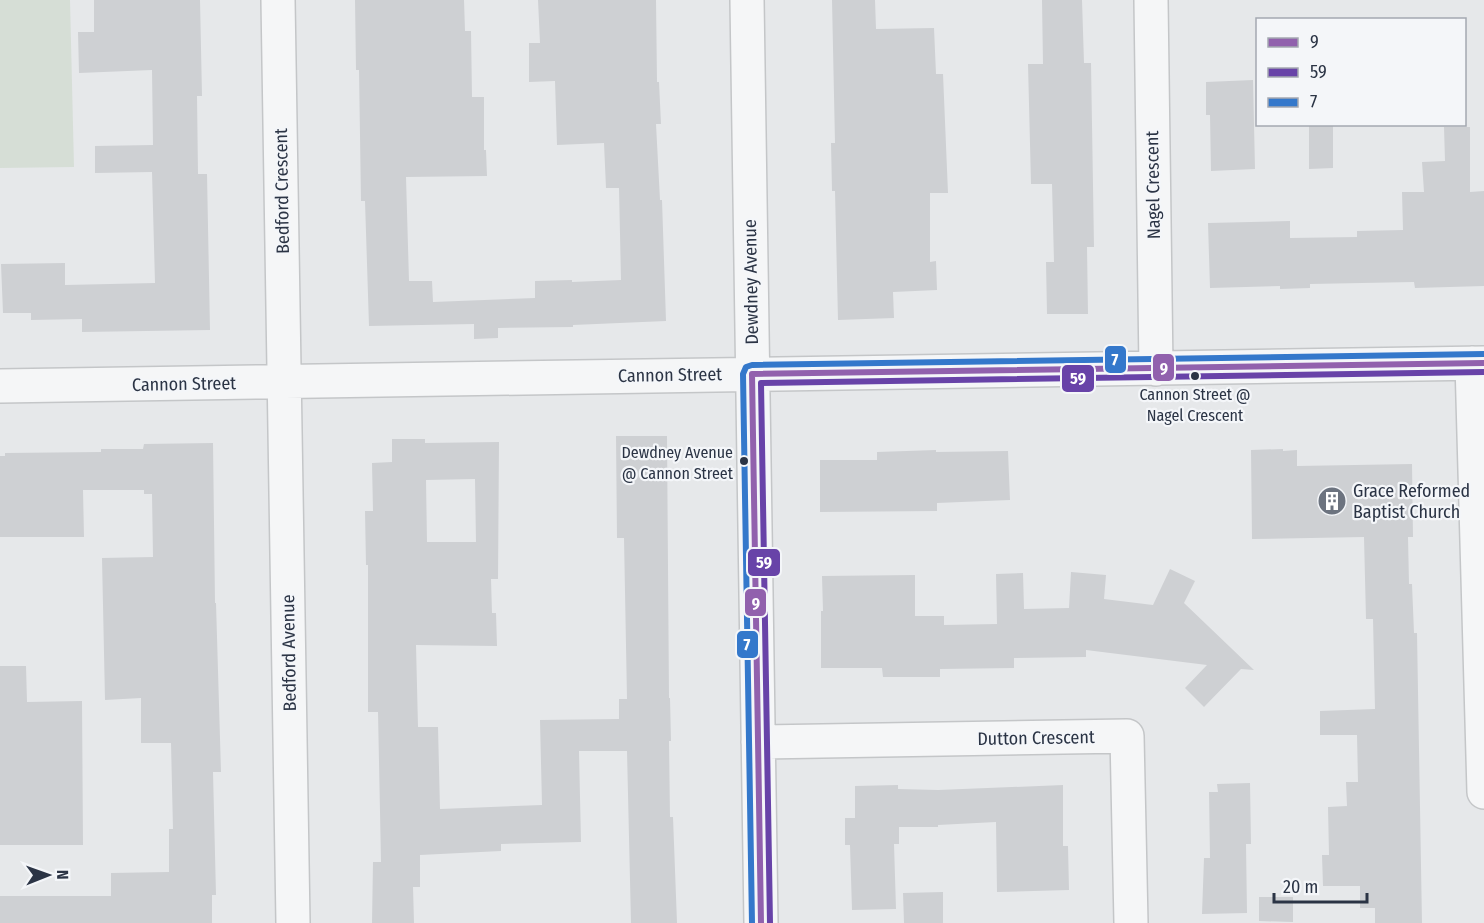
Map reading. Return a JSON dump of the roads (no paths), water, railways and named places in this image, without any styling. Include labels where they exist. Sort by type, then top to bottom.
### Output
[{"type":"street","name":"Bedford Crescent","points":[[278,0],[285,382]]},
{"type":"street","name":"Dewdney Avenue","points":[[747,0],[761,923]]},
{"type":"street","name":"Nagel Crescent","points":[[1151,0],[1156,369]]},
{"type":"street","name":"Cannon Street","points":[[0,386],[1478,363]]},
{"type":"street","points":[[1478,363],[1484,792]]},
{"type":"street","name":"Bedford Avenue","points":[[285,382],[293,923]]},
{"type":"street","name":"Dutton Crescent","points":[[758,742],[1127,736],[1131,923]]},
{"type":"place","name":"Cannon Street @ Nagel Crescent","points":[[1195,376]]},
{"type":"place","name":"Dewdney Avenue @ Cannon Street","points":[[744,461]]},
{"type":"place","name":"Grace Reformed Baptist Church","points":[[1332,501]]}]
